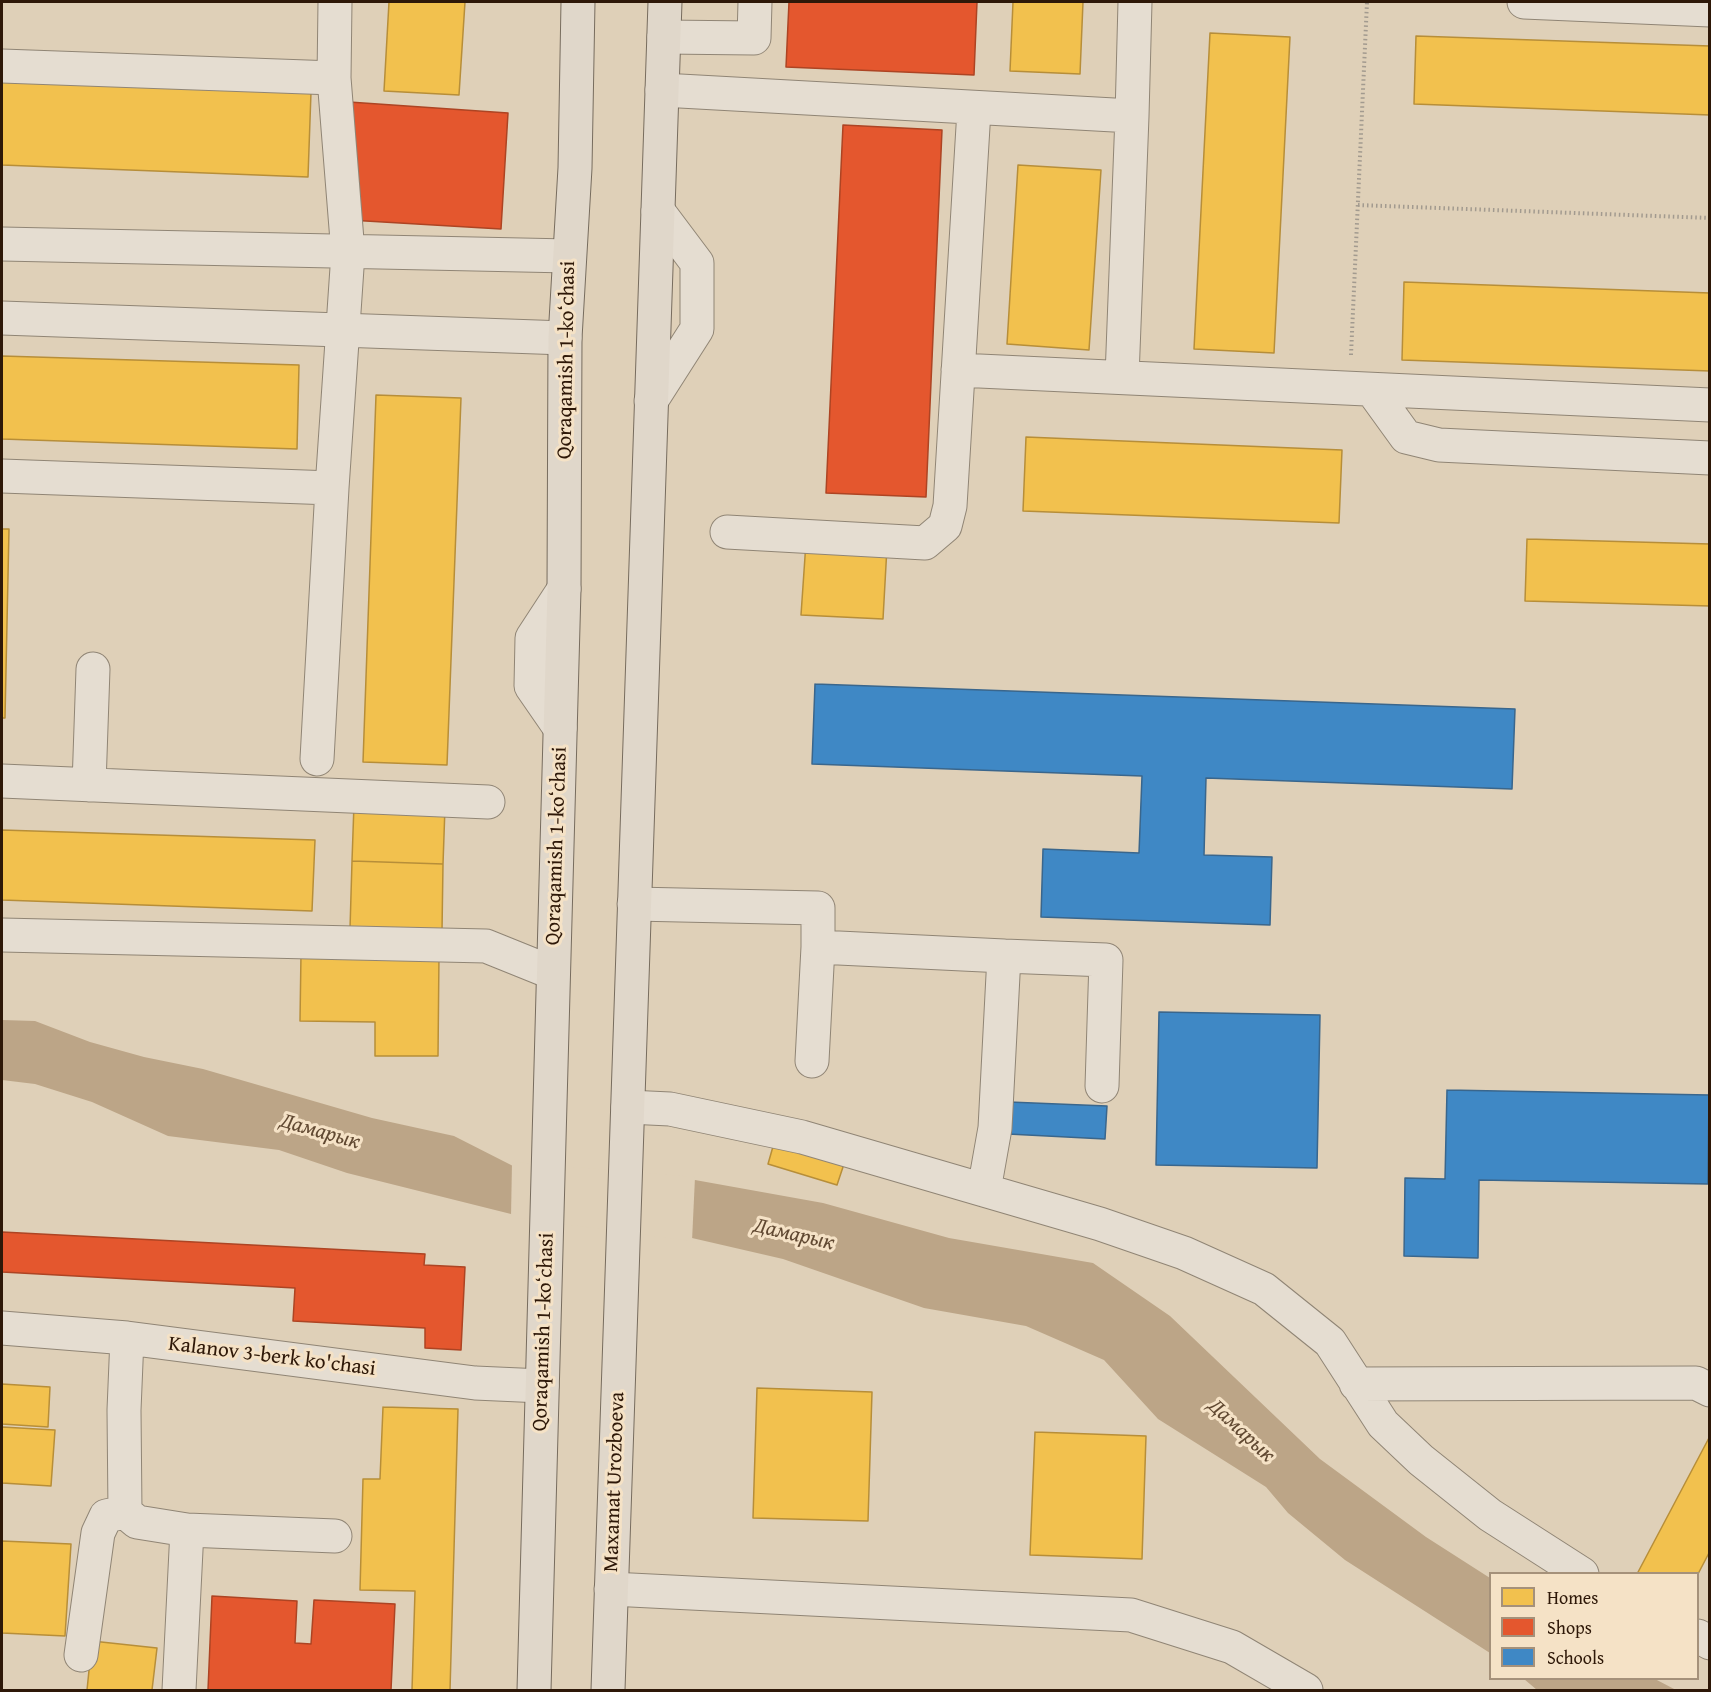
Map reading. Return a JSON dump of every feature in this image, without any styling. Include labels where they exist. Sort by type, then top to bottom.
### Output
[{"type":"main road","name":"Qoraqamish 1-koʻchasi","points":[[534,1690],[564,589],[565,338],[575,168],[578,2]]},
{"type":"main road","points":[[627,1115],[665,2]]},
{"type":"main road","name":"Maxamat Urozboeva","points":[[608,1690],[627,1115]]},
{"type":"street","points":[[317,759],[348,253],[334,78],[335,2]]},
{"type":"street","points":[[664,37],[754,38],[755,2]]},
{"type":"street","points":[[1122,377],[1135,2]]},
{"type":"street","points":[[1524,2],[1710,10]]},
{"type":"street","points":[[2,66],[334,78]]},
{"type":"street","points":[[662,90],[974,110],[1131,116]]},
{"type":"street","points":[[727,532],[925,543],[945,526],[950,506],[974,110]]},
{"type":"street","points":[[651,401],[697,329],[697,263],[658,211]]},
{"type":"street","points":[[2,244],[569,256]]},
{"type":"street","points":[[2,318],[343,328],[565,338]]},
{"type":"street","points":[[958,370],[1710,405]]},
{"type":"street","points":[[1361,389],[1406,437],[1439,445],[1710,458]]},
{"type":"street","points":[[2,476],[332,488]]},
{"type":"street","points":[[89,784],[93,669]]},
{"type":"street","points":[[2,781],[488,802]]},
{"type":"street","points":[[634,904],[818,908],[812,1061]]},
{"type":"street","points":[[2,935],[486,946],[553,973]]},
{"type":"street","points":[[818,947],[1106,960],[1102,1086]]},
{"type":"street","points":[[984,1190],[994,1128],[1004,956]]},
{"type":"street","points":[[627,1115],[670,1109],[802,1137],[1100,1224],[1184,1253],[1264,1289],[1330,1342],[1383,1424],[1421,1460],[1490,1515],[1579,1572]]},
{"type":"street","name":"Kalanov 3-berk ko'chasi","points":[[2,1328],[127,1338],[475,1383],[542,1386]]},
{"type":"street","points":[[127,1338],[124,1410],[125,1512],[137,1522],[187,1530],[335,1536]]},
{"type":"street","points":[[1356,1384],[1705,1385]]},
{"type":"street","points":[[81,1655],[98,1533],[106,1516],[125,1512]]},
{"type":"street","points":[[179,1690],[187,1530]]},
{"type":"street","points":[[611,1588],[1131,1615],[1232,1647],[1306,1690]]},
{"type":"path","points":[[1361,389],[1358,205],[1367,2]]},
{"type":"path","points":[[1358,205],[1710,218]]},
{"type":"water","name":"Дамарык","points":[[2,1020],[35,1021],[90,1042],[144,1057],[203,1069],[372,1118],[454,1136],[513,1166],[695,1180],[823,1203],[949,1238],[1093,1263],[1170,1316],[1320,1459],[1426,1537],[1489,1577],[1489,1652],[1345,1560],[1288,1513],[1266,1487],[1158,1419],[1104,1360],[1026,1326],[924,1308],[783,1259],[692,1238],[511,1214],[347,1173],[279,1150],[168,1136],[92,1102],[35,1084],[2,1080]]},
{"type":"water","points":[[1525,1680],[1657,1680],[1676,1690],[1537,1690]]},
{"type":"pier","points":[[512,1162],[695,1177],[692,1241],[511,1217]]},
{"type":"building: Homes","points":[[389,2],[465,2],[459,95],[384,91]]},
{"type":"building: Homes","points":[[1013,2],[1083,2],[1080,74],[1010,71]]},
{"type":"building: Homes","points":[[1210,33],[1290,37],[1274,353],[1194,349]]},
{"type":"building: Homes","points":[[1416,36],[1710,46],[1710,115],[1414,104]]},
{"type":"building: Homes","points":[[2,79],[311,92],[308,177],[2,165]]},
{"type":"building: Homes","points":[[1018,165],[1101,170],[1089,350],[1007,344]]},
{"type":"building: Homes","points":[[1404,282],[1710,293],[1710,371],[1402,360]]},
{"type":"building: Homes","points":[[2,356],[299,365],[297,449],[2,439]]},
{"type":"building: Homes","points":[[376,395],[461,398],[447,765],[363,762]]},
{"type":"building: Homes","points":[[1026,437],[1342,450],[1339,523],[1023,511]]},
{"type":"building: Homes","points":[[2,529],[9,529],[5,718],[2,718]]},
{"type":"building: Homes","points":[[1527,539],[1710,544],[1710,606],[1525,601]]},
{"type":"building: Homes","points":[[806,542],[887,547],[883,619],[801,615]]},
{"type":"building: Homes","points":[[354,804],[445,807],[443,864],[352,861]]},
{"type":"building: Homes","points":[[2,830],[315,840],[312,911],[2,900]]},
{"type":"building: Homes","points":[[352,861],[443,864],[442,931],[350,929]]},
{"type":"building: Homes","points":[[301,954],[439,955],[438,1056],[375,1056],[375,1022],[300,1021]]},
{"type":"building: Homes","points":[[774,1143],[844,1164],[837,1185],[768,1164]]},
{"type":"building: Homes","points":[[2,1384],[50,1387],[48,1427],[2,1424]]},
{"type":"building: Homes","points":[[757,1388],[872,1392],[868,1521],[753,1518]]},
{"type":"building: Homes","points":[[383,1407],[458,1409],[450,1690],[412,1690],[415,1591],[360,1590],[363,1479],[380,1479]]},
{"type":"building: Homes","points":[[2,1427],[55,1430],[51,1486],[2,1483]]},
{"type":"building: Homes","points":[[1035,1432],[1146,1436],[1142,1559],[1030,1555]]},
{"type":"building: Homes","points":[[1710,1436],[1710,1551],[1699,1572],[1638,1572]]},
{"type":"building: Homes","points":[[2,1541],[71,1544],[65,1636],[2,1633]]},
{"type":"building: Homes","points":[[92,1641],[157,1648],[152,1690],[87,1690]]},
{"type":"building: Shops","points":[[789,2],[977,2],[974,75],[786,67]]},
{"type":"building: Shops","points":[[349,102],[508,113],[501,229],[349,220]]},
{"type":"building: Shops","points":[[843,125],[942,130],[926,497],[826,493]]},
{"type":"building: Shops","points":[[2,1232],[425,1254],[424,1265],[465,1267],[461,1350],[425,1348],[425,1328],[293,1321],[295,1288],[2,1272]]},
{"type":"building: Shops","points":[[212,1596],[297,1601],[295,1643],[311,1644],[314,1600],[395,1604],[391,1690],[208,1690]]},
{"type":"building: Schools","points":[[815,684],[1515,709],[1512,789],[1206,778],[1204,855],[1272,857],[1270,925],[1041,917],[1043,849],[1139,853],[1142,776],[812,764]]},
{"type":"building: Schools","points":[[1159,1012],[1320,1015],[1317,1168],[1156,1165]]},
{"type":"building: Schools","points":[[1447,1090],[1709,1095],[1708,1184],[1479,1180],[1478,1258],[1404,1256],[1405,1178],[1445,1179]]},
{"type":"building: Schools","points":[[1009,1102],[1107,1106],[1105,1139],[1008,1134]]}]
